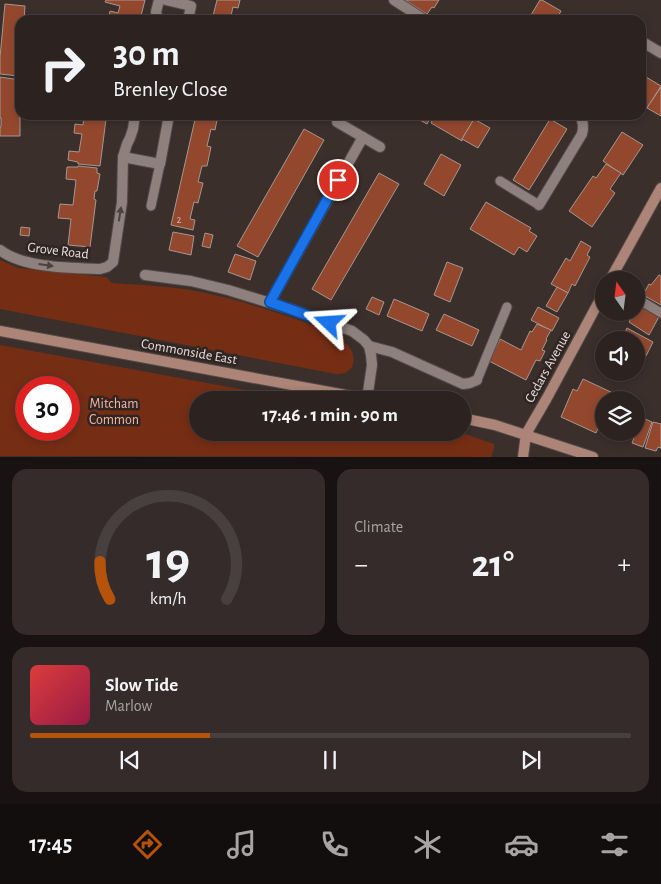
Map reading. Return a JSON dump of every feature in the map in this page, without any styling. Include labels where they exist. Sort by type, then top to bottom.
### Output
[{"type":"street","points":[[157,15],[159,0]]},
{"type":"street","points":[[166,0],[192,3]]},
{"type":"street","points":[[394,0],[417,15]]},
{"type":"street","points":[[646,44],[661,53]]},
{"type":"street","points":[[134,120],[133,129],[124,158],[160,164],[168,120]]},
{"type":"street","points":[[539,205],[582,134],[582,120]]},
{"type":"street","points":[[337,122],[380,147]]},
{"type":"street","points":[[270,302],[363,137]]},
{"type":"street","name":"Grove Road","points":[[0,250],[20,260],[46,265],[100,269],[107,267],[113,262],[122,202],[124,158]]},
{"type":"street","points":[[615,271],[661,188]]},
{"type":"street","points":[[145,275],[207,284],[270,302],[352,331],[360,336],[369,346],[372,365],[371,391]]},
{"type":"street","name":"Cedars Avenue","points":[[523,456],[526,434],[595,309]]},
{"type":"street","name":"Commonside East","points":[[0,331],[322,391]]},
{"type":"street","points":[[369,346],[392,352],[462,384],[477,380]]},
{"type":"street","points":[[471,420],[494,424],[593,456]]},
{"type":"lane","points":[[151,206],[160,164]]},
{"type":"lane","points":[[500,181],[539,205]]},
{"type":"lane","points":[[645,303],[661,313]]},
{"type":"lane","points":[[477,380],[507,307]]},
{"type":"green space","points":[[0,260],[18,268],[106,277],[112,283],[186,289],[253,305],[344,336],[345,343],[352,352],[353,364],[346,372],[336,374],[0,309]]},
{"type":"green space","name":"Mitcham Common","points":[[0,345],[250,391],[189,391],[189,441],[471,441],[471,436],[494,444],[491,457],[0,456]]},
{"type":"building","points":[[106,0],[145,0],[141,15],[109,15],[110,11],[118,13],[120,6],[105,2]]},
{"type":"building","points":[[217,0],[240,0],[238,8],[233,7],[231,15],[213,15]]},
{"type":"building","points":[[405,0],[439,0],[427,14]]},
{"type":"building","points":[[540,0],[561,11],[559,15],[531,15]]},
{"type":"building","points":[[5,4],[25,6],[24,15],[15,15],[15,76],[0,74]]},
{"type":"building","points":[[0,77],[15,79],[15,120],[20,120],[20,136],[0,136]]},
{"type":"building","points":[[646,77],[661,86],[646,107]]},
{"type":"building","points":[[661,87],[661,116],[647,108]]},
{"type":"building","points":[[84,120],[106,120],[100,166],[78,164],[78,162],[68,160],[69,151],[79,152],[82,134],[74,133],[75,124],[83,125]]},
{"type":"building","points":[[195,120],[217,120],[215,130],[211,129],[207,146],[211,147],[207,166],[202,166],[198,182],[203,183],[198,203],[194,202],[190,219],[195,220],[193,230],[171,225]]},
{"type":"building","points":[[420,120],[429,120],[427,124]]},
{"type":"building","points":[[432,120],[473,120],[462,141],[431,123]]},
{"type":"building","points":[[473,120],[490,128],[478,148],[462,139]]},
{"type":"building","points":[[549,120],[567,129],[529,190],[513,180]]},
{"type":"building","points":[[304,129],[324,140],[258,257],[237,246]]},
{"type":"building","points":[[622,132],[643,145],[623,175],[603,161]]},
{"type":"building","points":[[441,154],[461,165],[444,196],[424,184]]},
{"type":"building","points":[[606,164],[621,173],[610,189],[615,193],[592,227],[569,211],[593,176],[596,178]]},
{"type":"building","points":[[67,167],[97,168],[97,173],[100,174],[97,191],[95,191],[94,199],[96,200],[90,247],[68,245],[71,219],[58,218],[60,204],[73,205],[76,180],[66,179]]},
{"type":"building","points":[[379,173],[399,184],[331,300],[312,289]]},
{"type":"building","points":[[486,202],[531,228],[529,231],[537,236],[527,252],[519,247],[514,255],[470,229]]},
{"type":"building","points":[[21,227],[30,228],[29,236],[20,235]]},
{"type":"building","points":[[173,232],[194,236],[191,255],[169,250]]},
{"type":"building","points":[[205,233],[213,235],[210,248],[202,246]]},
{"type":"building","points":[[581,241],[591,247],[587,255],[590,257],[575,286],[572,284],[568,293],[551,284],[566,258],[570,261]]},
{"type":"building","points":[[235,254],[256,261],[250,280],[228,272]]},
{"type":"building","points":[[447,262],[463,268],[450,302],[434,295]]},
{"type":"building","points":[[659,275],[661,276],[661,305],[645,296],[645,291],[649,284],[651,285]]},
{"type":"building","points":[[557,287],[568,293],[557,312],[546,306]]},
{"type":"building","points":[[372,297],[384,302],[379,315],[366,309]]},
{"type":"building","points":[[394,299],[429,314],[422,331],[387,316]]},
{"type":"building","points":[[538,307],[559,318],[552,331],[531,320]]},
{"type":"building","points":[[645,307],[660,315],[649,335],[629,322],[645,321]]},
{"type":"building","points":[[444,314],[479,330],[472,346],[436,330]]},
{"type":"building","points":[[537,324],[551,330],[542,350],[545,351],[540,361],[536,360],[526,380],[489,361],[500,339],[521,350],[530,331],[532,332]]},
{"type":"building","points":[[645,338],[653,342],[645,356]]},
{"type":"building","points":[[583,379],[609,391],[595,391],[595,433],[561,417],[573,389],[577,391]]},
{"type":"building","points":[[645,419],[652,422],[643,447],[632,443],[633,441],[645,441]]},
{"type":"building","points":[[653,422],[661,424],[661,448],[658,447],[656,451],[645,448]]},
{"type":"route","points":[[329,323],[270,302],[338,180]]}]
